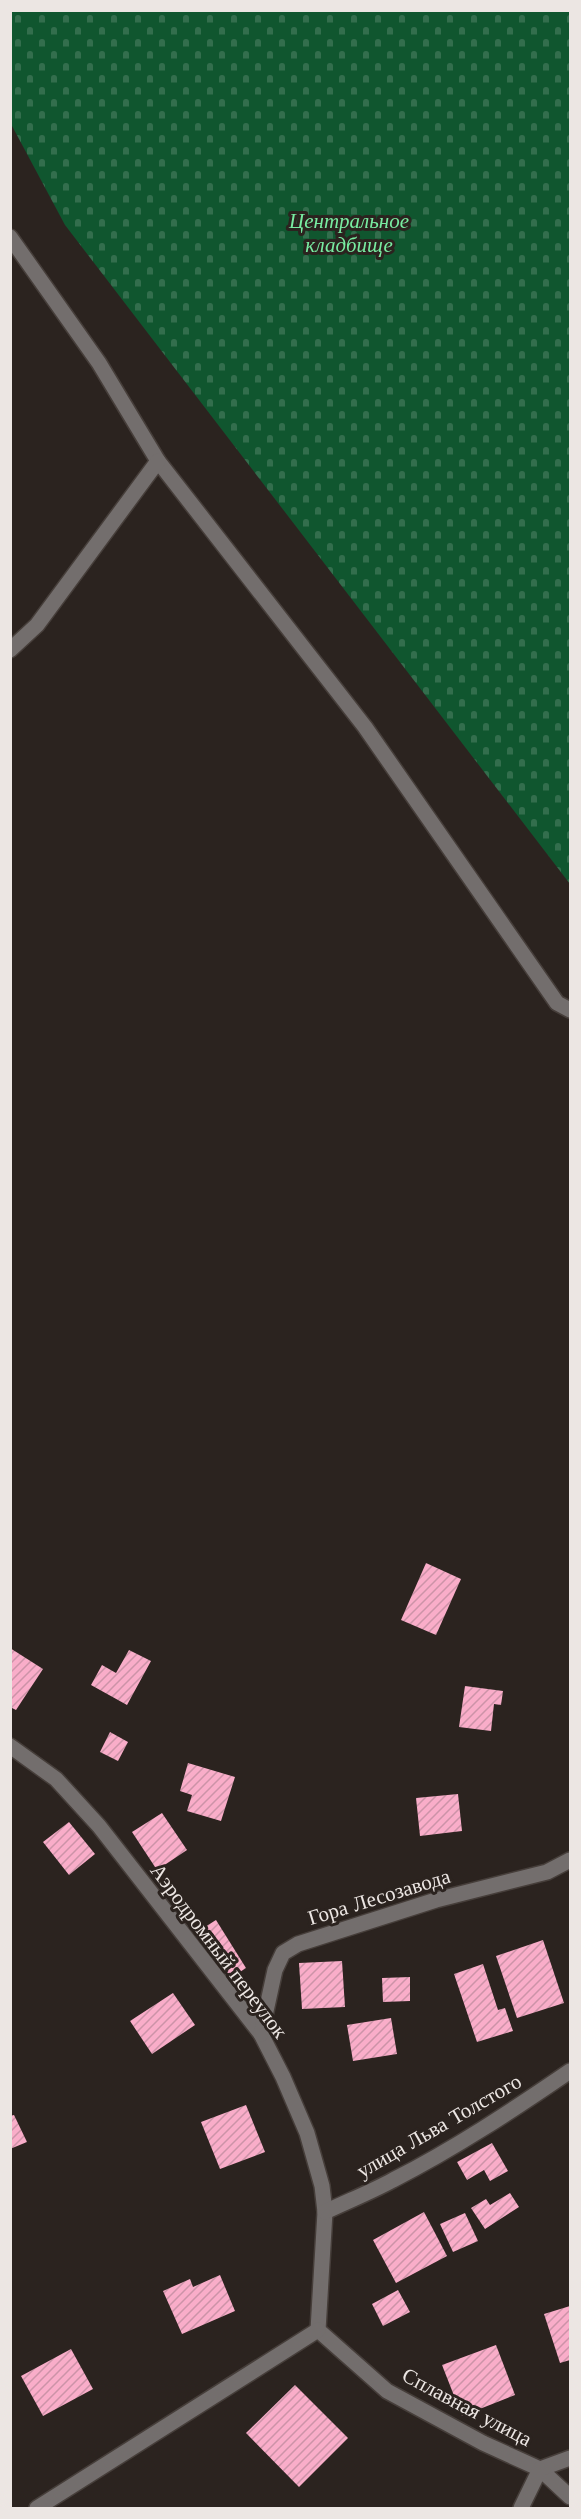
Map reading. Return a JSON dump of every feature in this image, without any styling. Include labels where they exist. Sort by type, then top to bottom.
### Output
[{"type":"street","points":[[10,237],[99,363],[158,461],[365,727],[557,1003],[570,1010]]},
{"type":"street","points":[[10,650],[37,625],[158,461]]},
{"type":"street","name":"Аэродромный переулок","points":[[10,1746],[56,1779],[99,1826],[261,2034],[283,2077],[307,2133],[321,2186],[325,2211],[318,2330]]},
{"type":"street","name":"Гора Лесозавода","points":[[261,2034],[275,1970],[283,1953],[304,1942],[436,1900],[547,1872],[570,1860]]},
{"type":"street","name":"улица Льва Толстого","points":[[325,2211],[393,2180],[448,2149],[516,2108],[570,2071]]},
{"type":"street","points":[[37,2508],[318,2330]]},
{"type":"street","name":"Сплавная улица","points":[[318,2330],[387,2391],[483,2443],[540,2469],[570,2497]]},
{"type":"street","points":[[521,2508],[540,2469],[570,2458]]},
{"type":"green space","name":"Центральное кладбище","points":[[10,11],[570,11],[570,884],[65,225],[11,124]]},
{"type":"building","points":[[426,1563],[461,1579],[436,1635],[401,1620]]},
{"type":"building","points":[[10,1648],[43,1669],[16,1710],[10,1707]]},
{"type":"building","points":[[129,1650],[151,1661],[127,1705],[91,1685],[102,1665],[116,1673]]},
{"type":"building","points":[[465,1686],[503,1691],[501,1705],[494,1704],[491,1731],[459,1727]]},
{"type":"building","points":[[110,1732],[128,1742],[118,1761],[100,1752]]},
{"type":"building","points":[[188,1763],[235,1777],[221,1821],[187,1811],[192,1795],[180,1791]]},
{"type":"building","points":[[458,1794],[462,1831],[420,1836],[416,1798]]},
{"type":"building","points":[[162,1813],[187,1850],[157,1870],[132,1832]]},
{"type":"building","points":[[69,1822],[95,1854],[69,1875],[43,1842]]},
{"type":"building","points":[[216,1920],[246,1968],[231,1978],[200,1930]]},
{"type":"building","points":[[543,1940],[564,2003],[517,2018],[496,1956]]},
{"type":"building","points":[[342,1961],[345,2007],[302,2009],[299,1963]]},
{"type":"building","points":[[483,1964],[498,2010],[505,2008],[513,2031],[477,2042],[454,1974]]},
{"type":"building","points":[[410,1977],[410,2001],[383,2002],[382,1978]]},
{"type":"building","points":[[173,1993],[195,2025],[152,2054],[130,2021]]},
{"type":"building","points":[[391,2018],[397,2054],[353,2061],[347,2025]]},
{"type":"building","points":[[246,2105],[265,2152],[220,2169],[201,2122]]},
{"type":"building","points":[[14,2115],[27,2142],[10,2149],[10,2116]]},
{"type":"building","points":[[492,2143],[508,2171],[490,2181],[484,2170],[467,2180],[457,2162]]},
{"type":"building","points":[[510,2193],[519,2207],[485,2229],[471,2208],[486,2199],[490,2205]]},
{"type":"building","points":[[424,2212],[447,2256],[396,2283],[373,2240]]},
{"type":"building","points":[[465,2213],[478,2241],[453,2252],[440,2224]]},
{"type":"building","points":[[220,2275],[235,2311],[182,2334],[163,2291],[190,2279],[193,2287]]},
{"type":"building","points":[[398,2290],[410,2312],[383,2326],[372,2304]]},
{"type":"building","points":[[570,2306],[570,2360],[560,2363],[544,2314]]},
{"type":"building","points":[[496,2345],[515,2395],[462,2416],[442,2365]]},
{"type":"building","points":[[71,2349],[93,2389],[43,2416],[21,2376]]},
{"type":"building","points":[[295,2385],[348,2438],[299,2487],[246,2433]]}]
